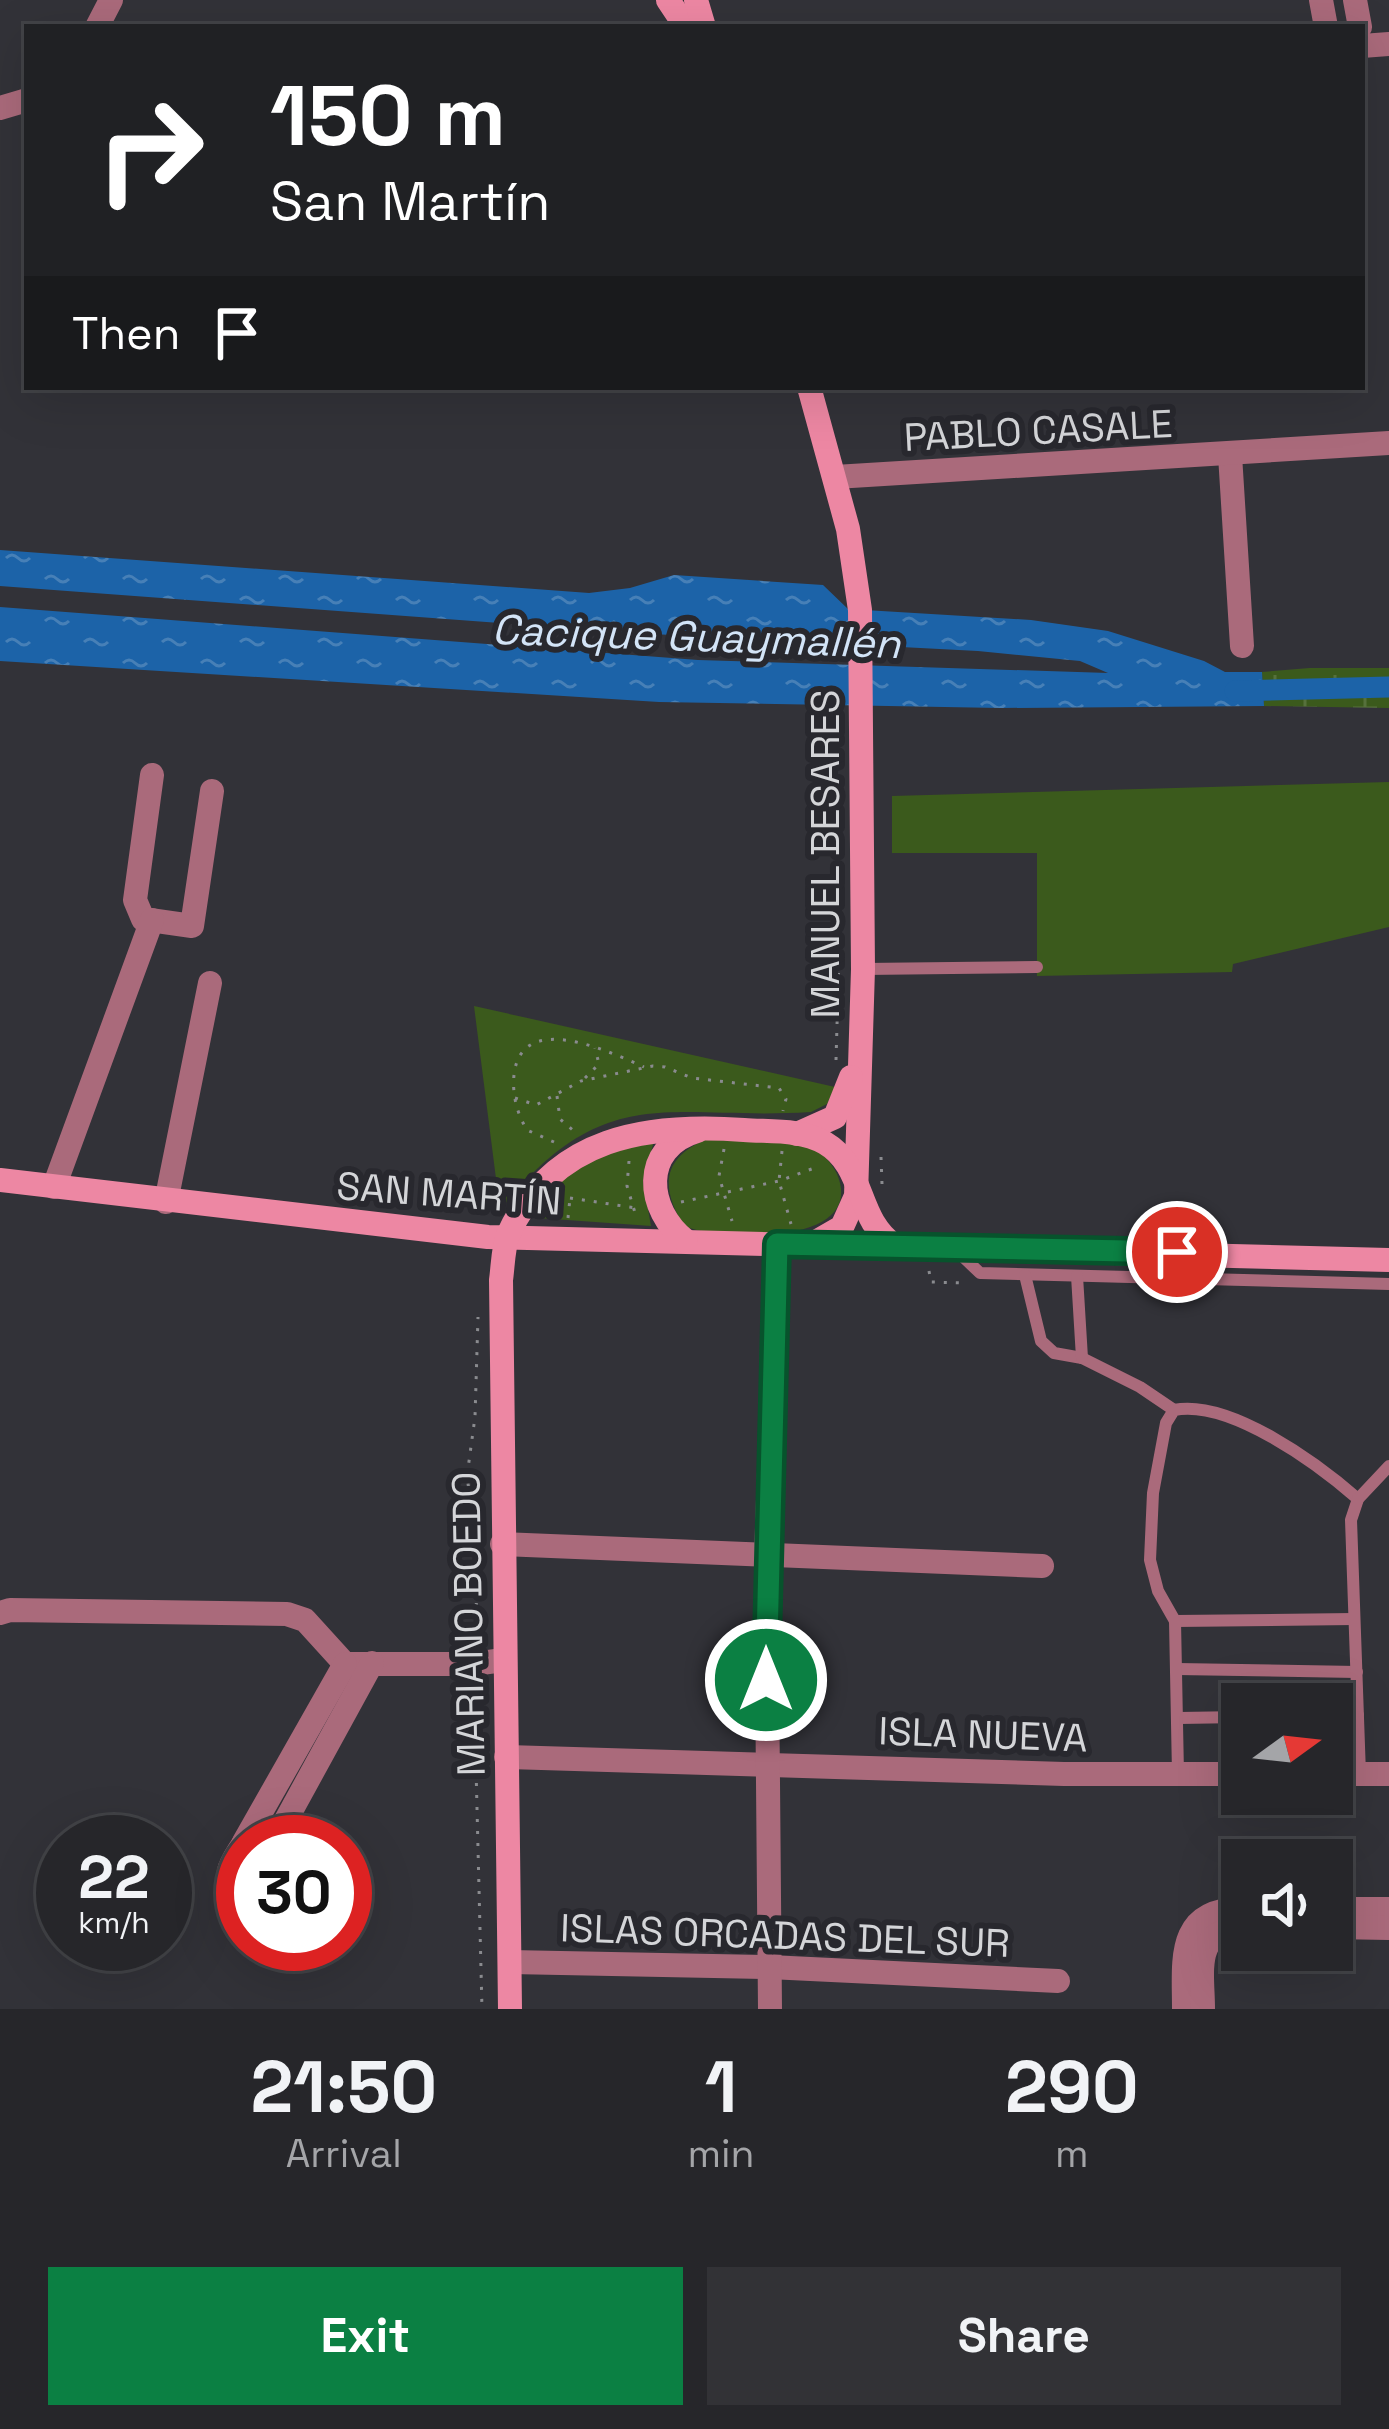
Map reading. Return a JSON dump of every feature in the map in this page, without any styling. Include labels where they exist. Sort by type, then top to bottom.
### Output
[{"type":"main road","name":"MANUEL BESARES","points":[[810,390],[848,529],[860,610],[862,969],[856,1183]]},
{"type":"main road","points":[[506,1238],[558,1158],[634,1132],[823,1125],[837,1114],[860,1046]]},
{"type":"main road","points":[[789,1124],[830,1146],[844,1160],[873,1227],[896,1246]]},
{"type":"main road","points":[[686,1241],[646,1208],[656,1174],[667,1150],[688,1133],[720,1128]]},
{"type":"main road","name":"SAN MARTÍN","points":[[0,1180],[506,1238],[1221,1252],[1389,1260]]},
{"type":"main road","points":[[796,1243],[830,1237],[845,1223],[853,1208],[856,1183]]},
{"type":"main road","name":"MARIANO BOEDO","points":[[506,1238],[501,1280],[502,1544],[510,2009]]},
{"type":"street","name":"PABLO CASALE","points":[[835,477],[1389,443]]},
{"type":"street","points":[[1231,455],[1242,646]]},
{"type":"street","points":[[152,776],[135,900],[143,919],[192,926],[212,791]]},
{"type":"street","points":[[54,1186],[152,920]]},
{"type":"street","points":[[166,1202],[210,983]]},
{"type":"street","points":[[770,2009],[766,1556],[796,1243]]},
{"type":"street","points":[[502,1544],[1042,1565]]},
{"type":"street","points":[[0,1613],[287,1614],[305,1620],[345,1664],[503,1660]]},
{"type":"street","points":[[289,1815],[372,1663]]},
{"type":"street","points":[[259,1815],[345,1664]]},
{"type":"street","name":"ISLA NUEVA","points":[[506,1756],[1064,1774],[1221,1774]]},
{"type":"street","points":[[1353,1774],[1389,1774]]},
{"type":"street","points":[[1353,1909],[1389,1909]]},
{"type":"street","points":[[1184,2009],[1186,1943],[1193,1927],[1221,1912]]},
{"type":"street","points":[[1353,1927],[1389,1928]]},
{"type":"street","points":[[1202,2009],[1203,1954],[1212,1936],[1221,1932]]},
{"type":"street","name":"ISLAS ORCADAS DEL SUR","points":[[510,1962],[770,1966],[1058,1981]]},
{"type":"lane","points":[[862,969],[1037,967]]},
{"type":"lane","points":[[956,1250],[980,1274],[1389,1284]]},
{"type":"lane","points":[[1025,1275],[1041,1341],[1054,1353],[1082,1358],[1174,1410]]},
{"type":"lane","points":[[1077,1276],[1082,1358]]},
{"type":"lane","points":[[1178,1774],[1175,1622],[1158,1591],[1150,1560],[1153,1493],[1166,1423],[1174,1410],[1192,1406],[1286,1445],[1358,1499]]},
{"type":"lane","points":[[1360,1774],[1351,1520],[1358,1499],[1389,1466]]},
{"type":"lane","points":[[1175,1622],[1354,1619]]},
{"type":"lane","points":[[1177,1670],[1357,1672]]},
{"type":"lane","points":[[1353,1715],[1358,1715]]},
{"type":"lane","points":[[1179,1718],[1221,1717]]},
{"type":"path","points":[[836,1064],[840,948]]},
{"type":"path","points":[[558,1158],[555,1142],[527,1130],[515,1098],[517,1062],[531,1044],[550,1039],[593,1047],[646,1068]]},
{"type":"path","points":[[515,1098],[536,1106],[581,1081],[598,1067],[599,1055],[593,1047]]},
{"type":"path","points":[[581,1081],[665,1067],[692,1078],[778,1087],[786,1101],[789,1124],[779,1180],[796,1243]]},
{"type":"path","points":[[557,1094],[563,1124],[583,1132]]},
{"type":"path","points":[[720,1128],[719,1176],[735,1243]]},
{"type":"path","points":[[631,1150],[627,1177],[646,1208],[640,1226]]},
{"type":"path","points":[[566,1239],[570,1198],[646,1208],[779,1180],[829,1161]]},
{"type":"path","points":[[478,1306],[476,1418],[466,1475],[475,1535],[482,2009]]},
{"type":"green space","points":[[1389,668],[1389,708],[1264,706],[1262,672]]},
{"type":"green space","points":[[1389,782],[1389,927],[1233,964],[1232,972],[1037,976],[1037,853],[892,853],[892,796]]},
{"type":"green space","points":[[474,1006],[835,1087],[827,1104],[811,1112],[678,1112],[607,1123],[573,1140],[538,1168],[500,1210]]},
{"type":"green space","points":[[709,1138],[781,1139],[808,1145],[834,1169],[841,1198],[831,1215],[785,1233],[727,1234],[684,1226],[671,1198],[670,1174],[682,1154]]},
{"type":"green space","points":[[654,1141],[643,1181],[651,1226],[539,1218],[545,1200],[568,1174],[601,1157]]},
{"type":"water","points":[[0,550],[589,593],[630,588],[674,575],[823,585],[848,609],[1031,620],[1108,631],[1225,672],[1262,672],[1264,706],[1001,708],[659,702],[0,661],[0,607],[698,660],[1108,673],[1080,661],[978,651],[633,633],[0,586]]},
{"type":"waterway","name":"Cacique Guaymallén","points":[[1235,691],[1389,687]]},
{"type":"route","points":[[766,1680],[777,1244],[1177,1252]]}]
